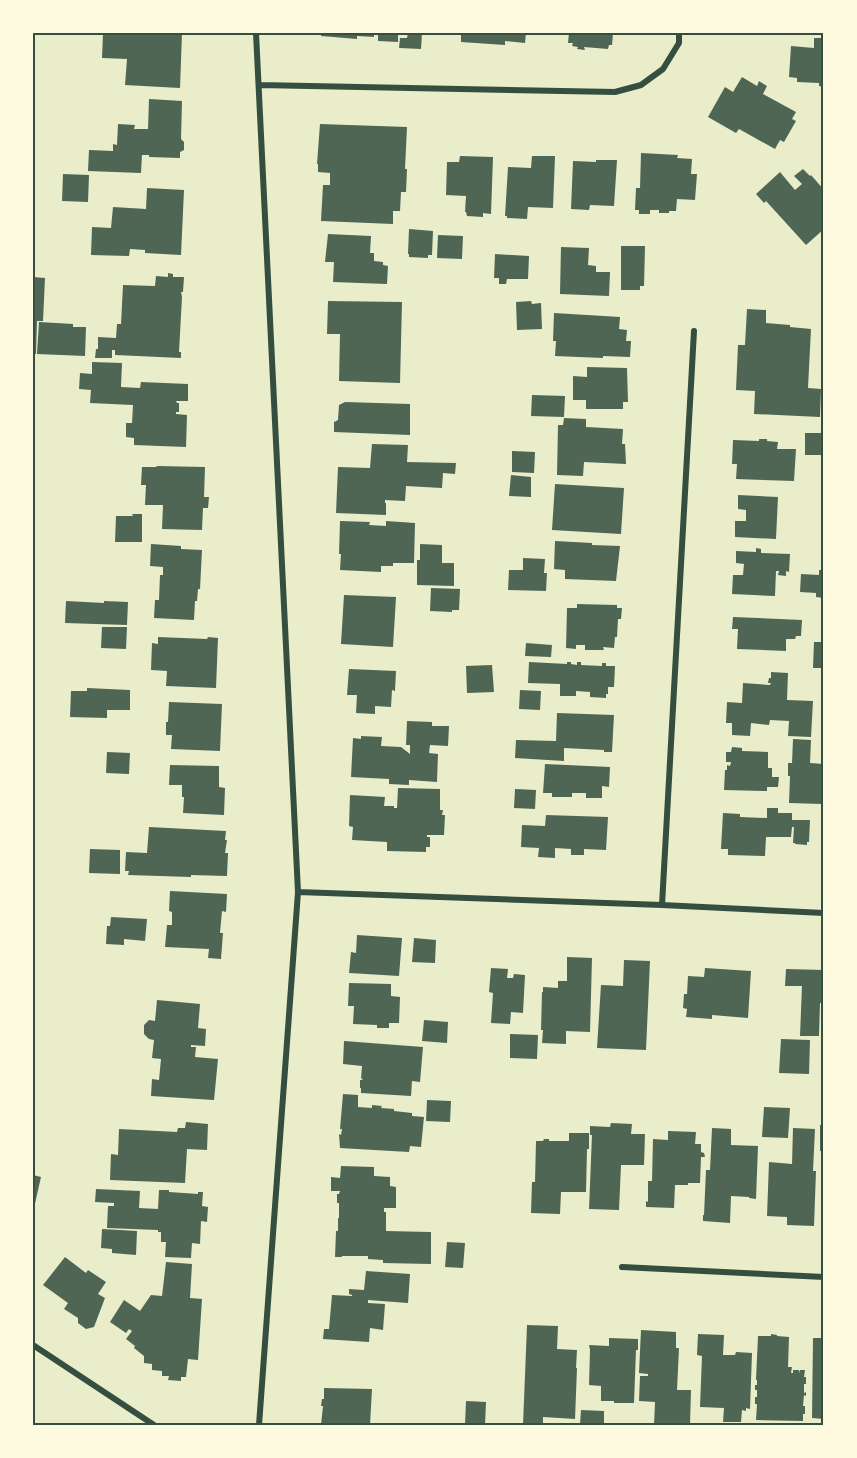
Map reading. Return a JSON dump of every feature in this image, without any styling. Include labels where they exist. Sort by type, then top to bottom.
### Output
[{"type":"street","points":[[255,33],[298,892],[259,1425]]},
{"type":"street","points":[[259,85],[615,92],[641,85],[663,69],[679,43],[679,33]]},
{"type":"street","points":[[662,905],[694,331]]},
{"type":"street","points":[[298,892],[824,913]]},
{"type":"street","points":[[622,1267],[824,1277]]},
{"type":"street","points":[[33,1346],[154,1425]]},
{"type":"building","points":[[103,33],[182,33],[180,88],[125,85],[127,59],[102,58]]},
{"type":"building","points":[[321,33],[374,33],[374,37],[357,36],[357,39],[321,36]]},
{"type":"building","points":[[378,33],[398,33],[398,42],[378,41]]},
{"type":"building","points":[[408,33],[422,33],[421,49],[399,48],[400,38],[407,38]]},
{"type":"building","points":[[461,33],[526,33],[525,43],[505,41],[505,45],[461,42]]},
{"type":"building","points":[[569,33],[613,33],[612,45],[609,45],[608,49],[584,47],[585,50],[577,49],[578,47],[572,46],[573,43],[568,43]]},
{"type":"building","points":[[814,38],[824,38],[824,87],[819,86],[819,83],[797,82],[797,78],[789,77],[791,46],[814,48]]},
{"type":"building","points":[[742,77],[757,86],[759,81],[767,86],[763,94],[796,112],[792,119],[796,121],[784,142],[780,140],[775,149],[739,129],[736,133],[708,117],[725,87],[733,92]]},
{"type":"building","points":[[149,99],[182,101],[181,139],[184,142],[184,150],[180,152],[180,158],[142,155],[141,173],[88,171],[89,150],[113,151],[113,144],[117,145],[118,124],[135,125],[134,129],[148,129]]},
{"type":"building","points":[[320,124],[407,127],[406,192],[401,192],[400,211],[393,211],[393,224],[321,221],[323,185],[330,185],[330,173],[318,172]]},
{"type":"building","points":[[641,153],[678,155],[677,158],[692,159],[691,174],[697,174],[695,200],[677,199],[676,211],[669,211],[669,213],[650,210],[650,214],[639,214],[639,210],[635,210],[636,188],[640,188]]},
{"type":"building","points":[[460,156],[493,157],[491,214],[483,213],[483,217],[467,216],[466,196],[446,195],[447,162],[459,162]]},
{"type":"building","points":[[532,156],[555,156],[553,208],[528,207],[527,219],[507,218],[505,216],[508,167],[531,168]]},
{"type":"building","points":[[596,160],[617,160],[614,206],[590,205],[589,210],[571,209],[573,161],[596,162]]},
{"type":"building","points":[[803,169],[824,190],[824,229],[806,245],[766,201],[764,203],[756,194],[780,172],[795,190],[802,184],[794,176]]},
{"type":"building","points":[[63,174],[89,175],[88,202],[62,201]]},
{"type":"building","points":[[147,188],[184,190],[181,255],[145,253],[145,250],[130,249],[129,256],[91,255],[92,227],[111,228],[113,207],[146,209]]},
{"type":"building","points":[[409,229],[433,231],[432,255],[428,255],[428,258],[409,257]]},
{"type":"building","points":[[328,234],[371,236],[370,253],[374,253],[374,261],[383,262],[383,265],[388,266],[387,284],[333,282],[334,262],[325,262]]},
{"type":"building","points":[[438,235],[463,236],[462,259],[437,258]]},
{"type":"building","points":[[621,246],[645,246],[644,286],[640,286],[640,290],[621,290]]},
{"type":"building","points":[[561,247],[589,248],[588,265],[596,266],[596,272],[610,272],[609,296],[560,294]]},
{"type":"building","points":[[495,254],[529,256],[528,279],[507,279],[506,284],[499,284],[499,278],[494,278]]},
{"type":"building","points":[[168,273],[173,274],[173,277],[184,277],[183,292],[181,292],[179,352],[181,352],[181,358],[115,355],[115,350],[112,350],[112,358],[95,358],[98,337],[116,338],[117,324],[121,324],[123,285],[155,286],[156,276],[168,277]]},
{"type":"building","points":[[33,277],[45,278],[43,321],[37,321],[36,354],[33,354]]},
{"type":"building","points":[[328,301],[402,302],[400,383],[339,381],[340,334],[327,334]]},
{"type":"building","points":[[531,301],[532,304],[541,303],[542,329],[517,330],[516,302]]},
{"type":"building","points":[[747,309],[766,310],[766,323],[811,329],[808,388],[821,389],[820,417],[754,414],[755,391],[736,390],[738,345],[745,345]]},
{"type":"building","points":[[554,313],[620,317],[619,329],[627,330],[626,341],[631,341],[630,357],[555,356]]},
{"type":"building","points":[[39,322],[86,327],[85,356],[37,354]]},
{"type":"building","points":[[92,362],[122,363],[121,387],[140,388],[141,382],[188,384],[188,401],[176,401],[179,403],[179,412],[176,414],[187,415],[186,447],[134,445],[134,438],[126,437],[126,423],[132,423],[133,405],[90,403],[91,390],[79,389],[80,373],[92,374]]},
{"type":"building","points":[[587,367],[627,368],[628,402],[623,402],[623,409],[586,409],[586,400],[573,400],[573,376],[587,377]]},
{"type":"building","points":[[532,395],[565,396],[564,417],[531,416]]},
{"type":"building","points":[[345,402],[410,404],[410,435],[334,432],[334,422],[338,420],[339,405]]},
{"type":"building","points":[[564,418],[586,419],[586,427],[623,429],[622,444],[625,444],[626,464],[584,462],[583,476],[557,475],[558,425],[563,425]]},
{"type":"building","points":[[805,433],[824,433],[824,455],[805,455]]},
{"type":"building","points":[[759,439],[778,442],[777,449],[796,449],[794,481],[736,479],[737,464],[732,464],[733,440],[759,441]]},
{"type":"building","points":[[372,444],[408,445],[407,462],[456,463],[455,474],[443,473],[442,488],[406,486],[405,501],[385,500],[386,515],[336,513],[338,467],[370,468]]},
{"type":"building","points":[[512,451],[535,452],[534,473],[512,472]]},
{"type":"building","points":[[142,467],[205,467],[204,497],[209,497],[208,508],[203,508],[202,530],[162,529],[163,505],[145,505],[146,485],[141,485]]},
{"type":"building","points":[[511,475],[531,477],[531,497],[509,496]]},
{"type":"building","points":[[555,484],[624,488],[621,534],[552,530]]},
{"type":"building","points":[[738,495],[778,497],[776,539],[735,537],[735,521],[746,521],[746,510],[738,509]]},
{"type":"building","points":[[132,514],[142,514],[142,542],[115,542],[116,516],[133,516]]},
{"type":"building","points":[[340,521],[370,522],[369,525],[386,526],[386,521],[415,523],[414,563],[393,563],[393,566],[381,566],[381,572],[340,570]]},
{"type":"building","points":[[555,541],[620,546],[616,581],[565,579],[565,570],[554,569]]},
{"type":"building","points":[[151,544],[202,550],[200,589],[198,589],[197,601],[195,601],[194,620],[154,618],[155,600],[159,600],[160,575],[163,575],[163,567],[150,566]]},
{"type":"building","points":[[420,544],[442,545],[442,563],[454,563],[454,586],[417,585],[417,560],[420,560]]},
{"type":"building","points":[[756,548],[761,549],[761,553],[790,554],[789,572],[786,571],[786,576],[778,575],[779,571],[776,571],[775,596],[732,594],[733,575],[743,575],[744,564],[736,563],[736,551],[756,552]]},
{"type":"building","points":[[523,558],[545,559],[546,591],[508,590],[509,570],[523,570]]},
{"type":"building","points":[[819,570],[824,570],[824,598],[816,597],[816,593],[800,592],[801,574],[819,575]]},
{"type":"building","points":[[431,588],[460,589],[459,610],[430,611]]},
{"type":"building","points":[[344,595],[396,597],[393,647],[341,644]]},
{"type":"building","points":[[66,601],[128,602],[127,625],[65,623]]},
{"type":"building","points":[[577,604],[617,605],[617,608],[622,608],[614,648],[585,650],[585,645],[576,645],[576,649],[566,648],[567,608],[577,608]]},
{"type":"building","points":[[733,617],[802,620],[801,636],[786,639],[786,651],[737,649],[738,629],[732,629]]},
{"type":"building","points":[[102,627],[127,627],[126,649],[101,648]]},
{"type":"building","points":[[158,637],[218,638],[216,688],[166,686],[167,671],[151,670],[152,643],[158,644]]},
{"type":"building","points":[[814,642],[824,642],[824,668],[813,668]]},
{"type":"building","points":[[526,643],[552,645],[551,657],[525,656]]},
{"type":"building","points":[[529,662],[567,664],[571,662],[577,665],[577,662],[581,662],[581,665],[602,666],[602,663],[606,663],[606,666],[615,666],[614,687],[608,687],[606,698],[590,697],[590,692],[576,691],[576,696],[560,696],[560,684],[528,683]]},
{"type":"building","points":[[492,665],[494,692],[467,693],[466,666]]},
{"type":"building","points":[[349,669],[396,671],[391,707],[375,706],[375,714],[356,713],[357,695],[347,695]]},
{"type":"building","points":[[771,672],[788,673],[787,700],[813,701],[811,737],[788,736],[789,721],[770,720],[769,725],[751,723],[750,736],[732,735],[732,723],[726,723],[727,702],[742,703],[743,683],[770,685],[771,683],[768,683]]},
{"type":"building","points":[[87,688],[130,690],[130,710],[107,710],[107,718],[70,717],[71,691],[87,691]]},
{"type":"building","points":[[520,690],[541,691],[540,710],[519,709]]},
{"type":"building","points":[[169,702],[222,704],[220,751],[171,749],[172,735],[166,735]]},
{"type":"building","points":[[557,713],[614,715],[612,752],[564,748],[564,761],[515,758],[516,740],[556,741]]},
{"type":"building","points":[[407,721],[432,722],[432,726],[449,726],[448,746],[430,745],[429,753],[438,754],[437,782],[409,780],[409,785],[389,784],[389,779],[351,777],[353,738],[382,737],[381,746],[401,747],[410,754],[410,745],[406,745]]},
{"type":"building","points":[[793,739],[811,740],[810,763],[824,764],[822,804],[789,803],[788,763],[792,763]]},
{"type":"building","points":[[732,747],[742,748],[742,751],[768,752],[768,768],[772,768],[772,777],[779,777],[778,787],[767,787],[767,791],[724,790],[725,770],[731,762],[726,762],[726,752],[731,752]]},
{"type":"building","points":[[107,752],[130,753],[129,774],[106,773]]},
{"type":"building","points":[[545,764],[610,767],[609,787],[602,786],[602,798],[586,798],[586,793],[572,793],[572,797],[552,797],[552,793],[543,793]]},
{"type":"building","points":[[170,765],[219,766],[219,787],[225,788],[224,815],[183,813],[182,785],[169,785]]},
{"type":"building","points":[[398,788],[440,789],[440,810],[443,810],[442,815],[445,815],[444,835],[427,835],[430,837],[430,847],[426,847],[426,852],[387,851],[387,842],[352,840],[353,827],[349,826],[350,795],[385,797],[384,806],[397,808]]},
{"type":"building","points":[[515,789],[536,790],[535,809],[514,808]]},
{"type":"building","points":[[767,808],[778,808],[778,813],[792,813],[792,820],[810,820],[807,845],[793,843],[794,827],[792,827],[791,837],[766,837],[765,856],[728,855],[728,849],[721,849],[723,813],[740,814],[740,817],[767,818]]},
{"type":"building","points":[[546,815],[608,817],[606,850],[584,849],[584,855],[571,855],[571,849],[555,848],[555,858],[538,857],[539,848],[521,847],[522,825],[545,826]]},
{"type":"building","points":[[149,827],[226,831],[227,876],[128,875],[129,871],[125,871],[126,852],[147,853]]},
{"type":"building","points":[[90,849],[120,850],[120,874],[89,873]]},
{"type":"building","points":[[170,891],[227,894],[226,912],[222,911],[221,959],[208,958],[209,949],[165,947],[167,925],[172,925],[172,912],[169,911]]},
{"type":"building","points":[[111,917],[147,919],[145,941],[124,939],[124,945],[106,944],[107,926],[110,926]]},
{"type":"building","points":[[357,935],[402,938],[399,976],[349,973],[351,952],[356,953]]},
{"type":"building","points":[[414,938],[436,940],[435,963],[412,962]]},
{"type":"building","points":[[567,957],[592,958],[590,1032],[566,1031],[566,1044],[542,1043],[543,987],[558,988],[558,981],[567,981]]},
{"type":"building","points":[[624,960],[650,961],[646,1050],[597,1048],[601,985],[623,986]]},
{"type":"building","points":[[491,968],[508,969],[507,978],[513,978],[514,974],[525,975],[523,1013],[511,1012],[510,1024],[491,1023],[493,993],[489,992]]},
{"type":"building","points":[[705,968],[751,971],[748,1018],[712,1015],[712,1019],[686,1017],[687,1009],[683,1008],[688,976],[704,977]]},
{"type":"building","points":[[786,969],[824,970],[824,1003],[820,1003],[819,1036],[800,1036],[802,986],[785,986]]},
{"type":"building","points":[[349,983],[391,984],[391,996],[400,997],[399,1023],[389,1023],[389,1028],[353,1024],[354,1006],[348,1006]]},
{"type":"building","points":[[157,1000],[200,1004],[198,1028],[206,1029],[205,1046],[191,1045],[191,1047],[196,1047],[195,1057],[218,1059],[214,1100],[151,1096],[152,1079],[159,1080],[161,1059],[152,1058],[154,1040],[144,1034],[144,1025],[149,1020],[155,1021]]},
{"type":"building","points":[[424,1020],[448,1022],[447,1043],[422,1041]]},
{"type":"building","points":[[510,1034],[538,1035],[537,1059],[510,1058]]},
{"type":"building","points":[[781,1039],[810,1040],[809,1074],[779,1073]]},
{"type":"building","points":[[344,1041],[423,1047],[420,1082],[412,1081],[411,1096],[361,1093],[362,1066],[343,1064]]},
{"type":"building","points":[[343,1094],[358,1095],[358,1107],[382,1106],[381,1108],[424,1117],[421,1147],[410,1146],[409,1152],[340,1148]]},
{"type":"building","points":[[427,1100],[451,1101],[450,1122],[426,1121]]},
{"type":"building","points":[[764,1107],[790,1108],[788,1138],[762,1137]]},
{"type":"building","points":[[186,1122],[208,1124],[207,1150],[187,1149],[185,1183],[110,1180],[111,1154],[118,1155],[119,1129],[177,1132],[178,1128],[185,1128]]},
{"type":"building","points":[[611,1123],[632,1124],[631,1134],[645,1134],[644,1165],[621,1165],[619,1210],[589,1209],[592,1135],[590,1135],[590,1126],[610,1127]]},
{"type":"building","points":[[820,1125],[824,1125],[824,1151],[820,1151]]},
{"type":"building","points":[[712,1128],[731,1129],[731,1145],[758,1146],[756,1199],[731,1196],[730,1223],[703,1221],[706,1170],[710,1170]]},
{"type":"building","points":[[793,1128],[815,1129],[814,1226],[787,1225],[787,1217],[767,1216],[769,1162],[792,1164]]},
{"type":"building","points":[[668,1131],[696,1132],[695,1144],[701,1144],[701,1152],[705,1157],[701,1157],[700,1183],[675,1185],[674,1208],[646,1207],[648,1181],[652,1181],[653,1139],[668,1140]]},
{"type":"building","points":[[569,1133],[589,1133],[586,1192],[561,1192],[560,1214],[531,1213],[532,1182],[535,1182],[536,1141],[549,1139],[549,1141],[569,1141]]},
{"type":"building","points":[[341,1166],[374,1167],[374,1176],[390,1177],[390,1186],[396,1187],[396,1208],[384,1208],[386,1231],[431,1232],[431,1264],[383,1263],[383,1260],[368,1259],[368,1256],[335,1257],[339,1218],[337,1194],[340,1191],[331,1191],[331,1177],[340,1178]]},
{"type":"building","points":[[33,1175],[41,1177],[34,1208],[33,1208]]},
{"type":"building","points":[[96,1189],[140,1191],[139,1208],[158,1209],[159,1190],[198,1194],[198,1192],[203,1192],[202,1206],[208,1207],[207,1222],[201,1221],[200,1244],[192,1243],[191,1258],[165,1257],[166,1242],[161,1242],[161,1232],[158,1230],[107,1228],[108,1206],[114,1206],[114,1203],[95,1202]]},
{"type":"building","points":[[102,1229],[137,1231],[136,1255],[112,1253],[112,1249],[101,1248]]},
{"type":"building","points":[[447,1242],[465,1243],[463,1268],[445,1267]]},
{"type":"building","points":[[65,1257],[86,1273],[88,1270],[106,1282],[98,1294],[105,1298],[94,1327],[86,1329],[78,1323],[78,1318],[64,1309],[68,1303],[43,1285]]},
{"type":"building","points":[[166,1262],[192,1264],[190,1298],[202,1299],[198,1360],[188,1359],[186,1377],[181,1377],[181,1381],[168,1380],[169,1376],[162,1376],[162,1371],[152,1370],[152,1364],[144,1363],[144,1356],[126,1339],[132,1331],[129,1329],[126,1333],[110,1322],[124,1300],[140,1311],[151,1295],[162,1296]]},
{"type":"building","points":[[366,1271],[410,1274],[408,1303],[368,1300],[368,1303],[385,1304],[383,1330],[370,1328],[369,1342],[323,1339],[324,1329],[329,1329],[332,1295],[352,1296],[349,1294],[349,1289],[364,1290]]},
{"type":"building","points":[[527,1325],[558,1326],[557,1349],[577,1350],[575,1419],[543,1417],[543,1425],[523,1425]]},
{"type":"building","points":[[641,1330],[676,1332],[676,1348],[679,1348],[677,1390],[691,1390],[690,1425],[654,1425],[655,1402],[639,1401],[640,1376],[648,1376],[648,1374],[639,1373]]},
{"type":"building","points":[[698,1334],[724,1335],[723,1355],[735,1355],[736,1352],[752,1353],[750,1409],[742,1410],[741,1422],[723,1422],[724,1408],[700,1407],[702,1356],[697,1355]]},
{"type":"building","points":[[771,1334],[789,1337],[788,1367],[792,1367],[791,1373],[793,1370],[799,1370],[800,1373],[800,1370],[805,1370],[804,1393],[806,1392],[806,1396],[804,1395],[803,1421],[756,1420],[757,1390],[755,1390],[755,1385],[757,1385],[758,1336],[771,1336]]},
{"type":"building","points":[[609,1338],[638,1339],[634,1403],[601,1401],[601,1386],[589,1385],[589,1345],[609,1346]]},
{"type":"building","points":[[813,1338],[824,1338],[824,1419],[812,1418]]},
{"type":"building","points":[[324,1388],[372,1389],[370,1425],[321,1425]]},
{"type":"building","points":[[466,1401],[486,1402],[485,1425],[465,1425]]},
{"type":"building","points":[[581,1410],[604,1411],[604,1425],[580,1425]]}]
